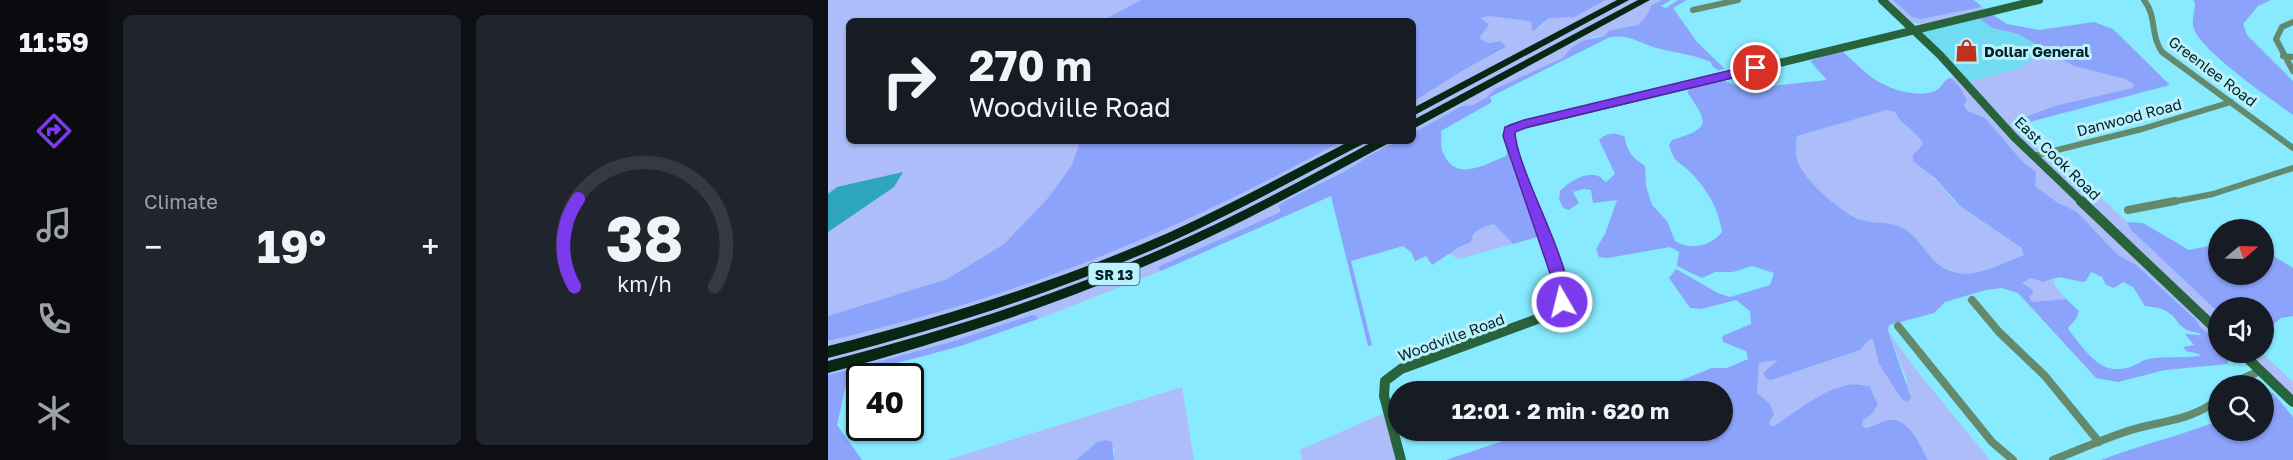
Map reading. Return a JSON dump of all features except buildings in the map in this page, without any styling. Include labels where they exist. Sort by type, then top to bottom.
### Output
[{"type":"highway","points":[[1596,15],[1620,0]]},
{"type":"highway","points":[[1416,110],[1624,0]]},
{"type":"highway","points":[[1416,123],[1645,0]]},
{"type":"highway","name":"SR 13","points":[[828,352],[987,307],[1109,262],[1219,214],[1353,144]]},
{"type":"highway","name":"SR 13","points":[[828,367],[967,327],[1105,278],[1230,222],[1377,144]]},
{"type":"street","points":[[1693,10],[1738,0]]},
{"type":"street","name":"East Cook Road","points":[[1882,0],[1945,61],[1994,117],[2033,156],[2208,322]]},
{"type":"street","name":"Woodville Road","points":[[1401,460],[1384,396],[1383,387],[1389,376],[1416,363],[1548,315],[1562,302],[1557,272],[1509,136],[1511,128],[2034,0]]},
{"type":"street","name":"Greenlee Road","points":[[2144,0],[2154,14],[2152,37],[2157,46],[2293,148]]},
{"type":"street","points":[[2293,22],[2282,27],[2277,35],[2277,43],[2293,71]]},
{"type":"street","points":[[2283,56],[2293,57]]},
{"type":"street","name":"Danwood Road","points":[[2033,156],[2142,129],[2231,102]]},
{"type":"street","points":[[2128,210],[2213,194],[2293,168]]},
{"type":"street","points":[[1972,300],[1999,332],[2044,376],[2099,442]]},
{"type":"street","points":[[1898,326],[1924,361],[1968,410],[1992,442],[2013,460]]},
{"type":"street","points":[[2252,363],[2293,402]]},
{"type":"street","points":[[2251,375],[2260,371]]},
{"type":"street","points":[[2053,460],[2131,430],[2208,407]]},
{"type":"shaded area","points":[[828,0],[1141,0],[1107,18],[846,18],[846,144],[1079,144],[1072,165],[1048,198],[1004,244],[947,279],[828,316]]},
{"type":"shaded area","points":[[1141,0],[1606,0],[1574,17],[1549,18],[1534,31],[1531,30],[1532,23],[1528,21],[1489,16],[1481,18],[1489,25],[1479,38],[1488,43],[1501,41],[1506,47],[1416,100],[1416,18],[1107,18]]},
{"type":"shaded area","points":[[1606,0],[1661,0],[1651,6],[1638,25],[1610,30],[1604,36],[1595,36],[1571,48],[1563,59],[1495,89],[1486,98],[1473,105],[1462,106],[1416,131],[1416,100],[1462,71],[1506,48],[1501,41],[1488,43],[1479,38],[1481,32],[1487,29],[1487,23],[1481,18],[1489,16],[1528,21],[1532,23],[1531,28],[1540,28],[1549,18],[1574,17]]},
{"type":"shaded area","points":[[1661,0],[1671,0],[1661,6],[1666,8],[1678,0],[1687,0],[1673,8],[1697,42],[1725,69],[1718,70],[1712,66],[1711,62],[1660,49],[1629,38],[1610,37],[1490,97],[1492,102],[1441,131],[1441,148],[1447,160],[1454,167],[1461,169],[1479,167],[1506,156],[1503,137],[1505,136],[1541,236],[1513,244],[1494,224],[1479,230],[1471,242],[1432,265],[1426,256],[1415,261],[1411,252],[1403,246],[1351,261],[1372,345],[1368,346],[1331,196],[1161,271],[1158,269],[1160,266],[1276,214],[1280,211],[1279,205],[1386,147],[1394,144],[1416,144],[1416,131],[1462,106],[1473,105],[1486,98],[1495,89],[1563,58],[1571,48],[1582,41],[1604,36],[1610,30],[1638,25],[1651,6]]},
{"type":"shaded area","points":[[1886,0],[1893,0],[1912,17],[1921,19],[1982,7],[1987,10],[1924,25],[1910,22]]},
{"type":"shaded area","points":[[1893,0],[1974,0],[1982,7],[1921,19],[1912,17]]},
{"type":"shaded area","points":[[2193,0],[2271,0],[2258,6],[2243,24],[2247,35],[2293,81],[2293,115],[2237,74],[2208,48],[2193,26],[2195,3]]},
{"type":"shaded area","points":[[1993,15],[2007,24],[2039,30],[2094,22],[2113,29],[2170,85],[2029,122],[2025,120],[2025,117],[2058,105],[2133,88],[2134,84],[2125,79],[2074,66],[2018,34],[1992,28],[1979,18]]},
{"type":"shaded area","points":[[1977,16],[1992,28],[2018,34],[2035,42],[2038,57],[2018,69],[1967,82],[1922,32]]},
{"type":"shaded area","points":[[2035,42],[2074,66],[2125,79],[2134,84],[2133,88],[2058,105],[2025,117],[2025,120],[2029,122],[2028,127],[2050,148],[2033,152],[1967,82],[2018,69],[2037,57]]},
{"type":"shaded area","points":[[1841,50],[1876,80],[1902,91],[1930,93],[1941,87],[1948,79],[1953,80],[1967,100],[1964,105],[1968,111],[1985,118],[2023,162],[2036,172],[2035,186],[2058,203],[2076,211],[2118,255],[2136,265],[2196,320],[2208,333],[2208,363],[2228,364],[2165,370],[2118,382],[2096,378],[2018,293],[2001,288],[1945,302],[1934,313],[1889,325],[1888,331],[1911,398],[1907,402],[1901,398],[1879,364],[1873,339],[1869,340],[1860,350],[1771,380],[1767,379],[1763,373],[1778,360],[1759,363],[1757,393],[1770,404],[1774,414],[1769,423],[1771,426],[1820,396],[1845,386],[1858,384],[1870,387],[1878,405],[1871,415],[1863,420],[1862,426],[1866,428],[1889,420],[1902,423],[1913,434],[1928,460],[1446,460],[1503,441],[1733,441],[1733,381],[1679,381],[1712,368],[1727,368],[1748,359],[1746,351],[1723,342],[1722,336],[1751,324],[1750,311],[1736,300],[1701,309],[1690,308],[1669,278],[1676,269],[1718,293],[1730,297],[1770,285],[1774,273],[1752,266],[1733,272],[1715,272],[1702,278],[1677,266],[1679,252],[1670,247],[1608,258],[1599,257],[1596,249],[1605,234],[1617,200],[1593,203],[1591,190],[1583,189],[1573,192],[1579,203],[1569,210],[1563,208],[1559,199],[1560,191],[1582,176],[1598,176],[1606,182],[1615,174],[1599,140],[1605,135],[1618,134],[1625,137],[1631,154],[1645,166],[1646,186],[1652,205],[1667,221],[1675,241],[1688,246],[1707,244],[1722,232],[1715,207],[1700,184],[1674,158],[1669,145],[1672,140],[1694,132],[1702,124],[1699,111],[1687,92],[1692,87],[1722,80],[1743,88],[1751,88],[1762,84],[1771,86],[1827,80],[1810,61]],"holes":[[[1887,110],[1895,112],[1923,144],[1913,155],[1913,161],[1935,178],[1961,207],[2021,248],[2024,255],[1974,273],[1966,274],[1948,270],[1940,266],[1903,228],[1892,224],[1869,222],[1850,215],[1814,185],[1800,167],[1796,150],[1797,136]],[[2091,272],[2102,277],[2106,285],[2114,288],[2123,282],[2133,287],[2145,306],[2162,309],[2170,313],[2186,329],[2199,333],[2201,335],[2185,334],[2194,345],[2183,347],[2186,351],[2200,356],[2154,358],[2117,369],[2101,365],[2088,354],[2068,328],[2076,319],[2079,311],[2066,299],[2032,302],[2029,296],[2032,295],[2033,290],[2022,283],[2031,278],[2043,282],[2059,277],[2083,282]]]},
{"type":"shaded area","points":[[1955,77],[2000,127],[2208,327],[2208,333],[2136,265],[2118,255],[2076,211],[2058,203],[2034,185],[2036,172],[2023,162],[1985,118],[1969,111],[1950,78]]},
{"type":"shaded area","points":[[1887,110],[1895,112],[1900,121],[1920,140],[1923,145],[1913,155],[1954,201],[2013,241],[2024,255],[1974,273],[1966,274],[1948,270],[1940,266],[1903,228],[1858,219],[1832,202],[1814,185],[1800,167],[1797,159],[1797,136]]},
{"type":"shaded area","points":[[1079,144],[1336,144],[1203,212],[1096,258],[974,301],[828,341],[828,316],[947,279],[1004,244],[1048,198],[1072,165]]},
{"type":"shaded area","points":[[1336,144],[1392,144],[1292,197],[1276,214],[1186,254],[1159,271],[1161,271],[1038,319],[1036,315],[1032,315],[947,343],[873,363],[846,363],[846,370],[828,375],[828,341],[891,325],[1130,243],[1207,209]]},
{"type":"shaded area","points":[[2054,153],[2208,303],[2208,318],[2038,157]]},
{"type":"shaded area","points":[[903,172],[894,187],[828,232],[828,194],[837,187]]},
{"type":"shaded area","points":[[2127,222],[2143,223],[2189,250],[2208,246],[2208,285],[2274,285],[2274,256],[2293,268],[2293,316],[2281,318],[2274,324],[2274,297],[2208,297],[2208,303],[2130,229]]},
{"type":"shaded area","points":[[1494,224],[1513,244],[1458,259],[1449,253],[1465,246],[1479,229]]},
{"type":"shaded area","points":[[2031,278],[2043,282],[2055,279],[2054,284],[2066,299],[2032,302],[2022,283]]},
{"type":"shaded area","points":[[1032,315],[1036,315],[1038,319],[961,346],[897,363],[873,363],[947,343]]},
{"type":"shaded area","points":[[1888,331],[1921,376],[1990,460],[1928,460],[1907,426],[1888,420],[1864,428],[1861,424],[1871,415],[1876,399],[1869,387],[1860,384],[1835,390],[1771,426],[1769,423],[1770,404],[1757,394],[1759,363],[1777,359],[1778,361],[1771,366],[1793,373],[1860,350],[1869,340],[1873,339],[1901,398],[1907,380]]},
{"type":"shaded area","points":[[2257,363],[2273,363],[2293,382],[2293,397],[2274,379],[2274,375],[2270,375]]},
{"type":"shaded area","points":[[846,370],[846,385],[837,425],[846,441],[848,441],[862,460],[828,460],[828,375]]},
{"type":"shaded area","points":[[1182,387],[1194,460],[1114,460],[1115,449],[1096,443],[1076,460],[947,460]]},
{"type":"shaded area","points":[[2274,394],[2293,417],[2293,460],[2101,460],[2208,424],[2208,441],[2274,441]]},
{"type":"shaded area","points":[[1384,413],[1388,441],[1391,441],[1396,460],[1302,460],[1300,450]]},
{"type":"shaded area","points":[[1105,440],[1112,442],[1114,460],[1076,460],[1096,443]]},
{"type":"place","name":"Dollar General","points":[[1966,51]]},
{"type":"route","points":[[1562,302],[1559,279],[1525,185],[1509,130],[1524,124],[1756,68]]}]
